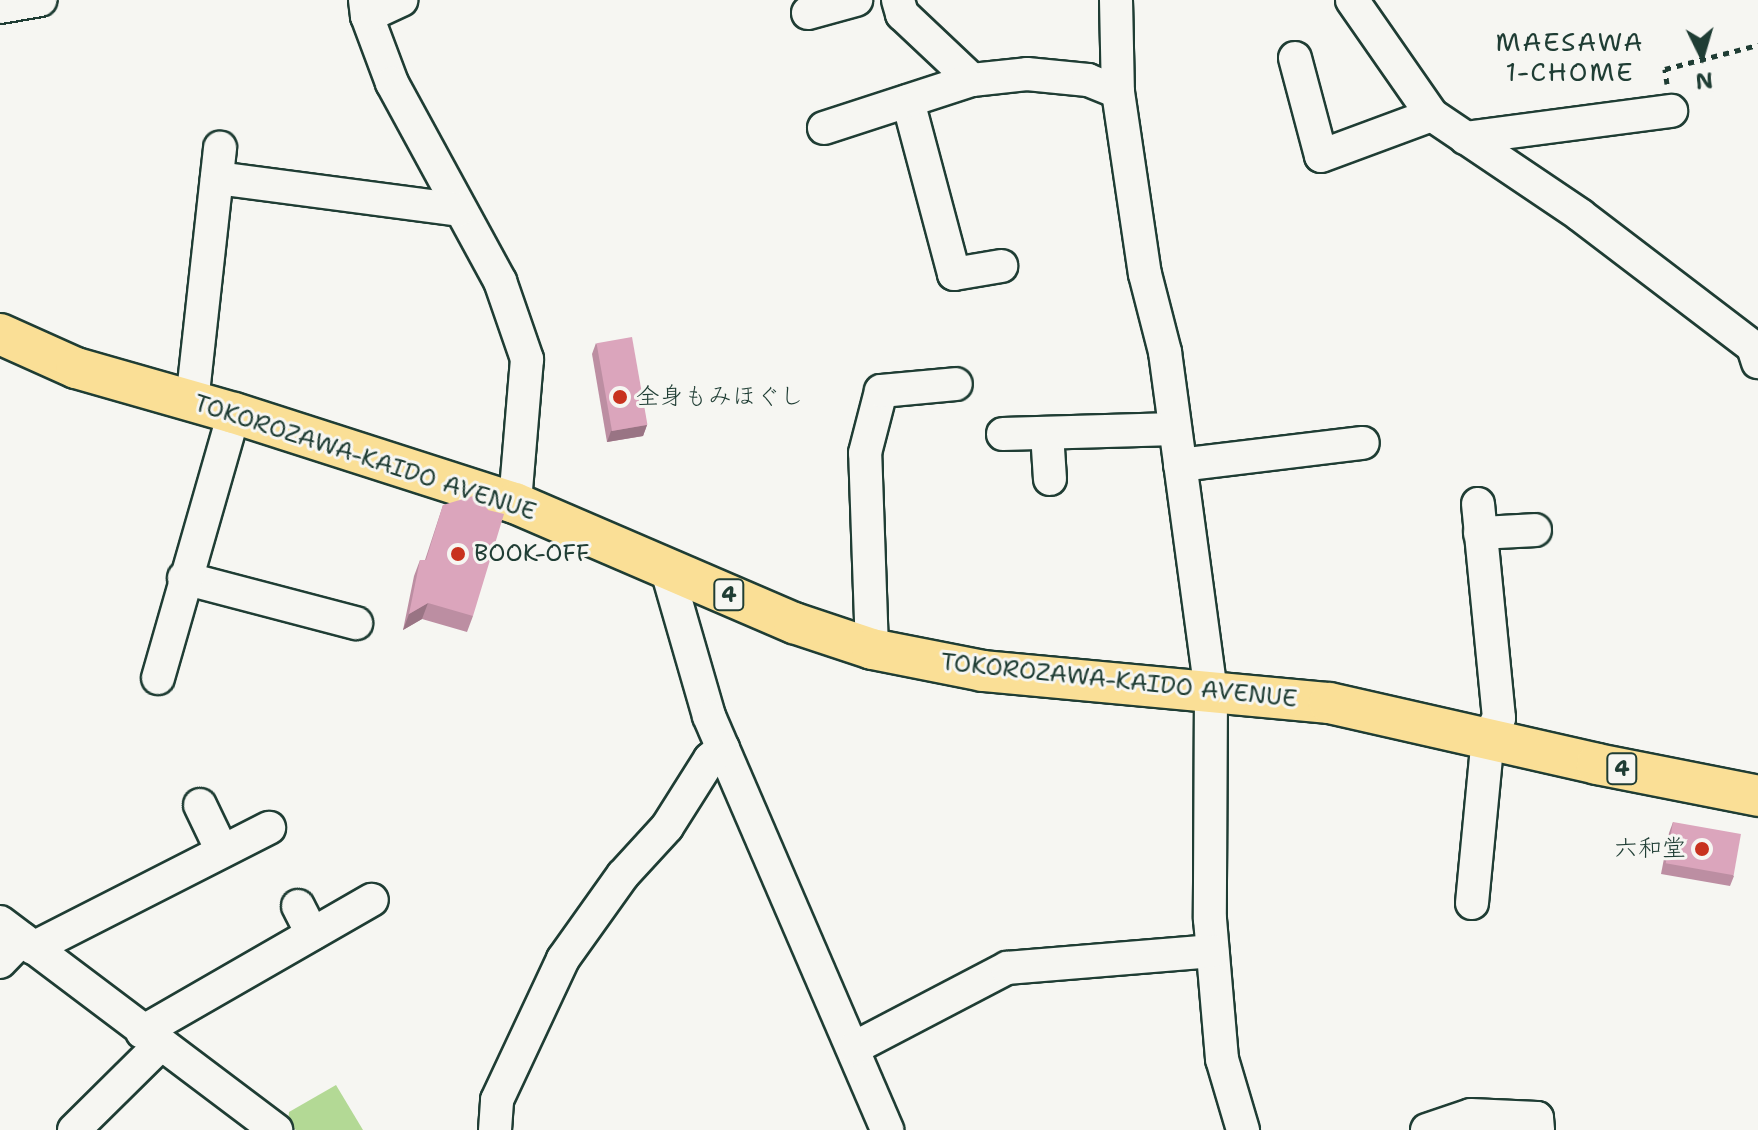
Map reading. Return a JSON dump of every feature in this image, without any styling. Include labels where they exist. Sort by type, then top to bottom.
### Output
[{"type":"main road","name":"TOKOROZAWA-KAIDO AVENUE","points":[[0,334],[76,368],[234,413],[515,503],[794,623],[872,649],[983,671],[1329,703],[1597,764],[1758,796]]},
{"type":"street","points":[[0,7],[40,0]]},
{"type":"street","points":[[401,0],[366,8],[392,83],[500,281],[527,359],[515,503]]},
{"type":"street","points":[[808,13],[856,0]]},
{"type":"street","points":[[898,0],[902,14],[972,80]]},
{"type":"street","points":[[1116,0],[1118,92],[1145,274],[1165,352],[1211,692],[1212,951],[1222,1059],[1243,1130]]},
{"type":"street","points":[[1352,0],[1432,115],[1580,215],[1756,352]]},
{"type":"street","points":[[1295,58],[1321,156],[1432,115]]},
{"type":"street","points":[[824,128],[972,80],[1027,74],[1088,80],[1118,92]]},
{"type":"street","points":[[908,101],[954,274],[1001,266]]},
{"type":"street","points":[[1465,138],[1671,111]]},
{"type":"street","points":[[192,402],[219,163],[459,210]]},
{"type":"street","points":[[872,649],[865,453],[881,391],[956,384]]},
{"type":"street","points":[[158,678],[184,578],[234,413]]},
{"type":"street","points":[[1003,434],[1175,429]]},
{"type":"street","points":[[1047,433],[1050,479]]},
{"type":"street","points":[[1180,465],[1363,443]]},
{"type":"street","points":[[1472,903],[1488,737],[1499,718],[1479,518],[1535,530]]},
{"type":"street","points":[[666,567],[709,716],[887,1130]]},
{"type":"street","points":[[184,578],[356,623]]},
{"type":"street","points":[[495,1130],[497,1100],[563,959],[623,875],[667,827],[710,759],[723,748]]},
{"type":"street","points":[[200,805],[222,851]]},
{"type":"street","points":[[0,962],[18,937],[269,828]]},
{"type":"street","points":[[74,1130],[150,1039],[305,920],[372,900]]},
{"type":"street","points":[[18,937],[150,1039],[276,1130]]},
{"type":"street","points":[[854,1048],[1007,968],[1212,951]]},
{"type":"street","points":[[1427,1130],[1471,1115],[1537,1118],[1538,1130]]},
{"type":"path","points":[[1671,111],[1665,69],[1758,45]]},
{"type":"green space","points":[[336,1085],[363,1130],[296,1130],[288,1124],[289,1112]]},
{"type":"building","points":[[632,337],[647,425],[612,431],[597,343]]},
{"type":"building","points":[[473,496],[484,500],[488,510],[504,514],[473,616],[428,603],[409,614],[420,560],[426,560],[443,505]]},
{"type":"building","points":[[1673,822],[1741,834],[1734,875],[1666,863]]},
{"type":"place","name":"全身もみほぐし","points":[[620,397]]},
{"type":"place","name":"BOOK-OFF","points":[[458,554]]},
{"type":"place","name":"六和堂","points":[[1702,849]]},
{"type":"district","name":"MAESAWA 1-CHOME","points":[[1570,57]]}]
